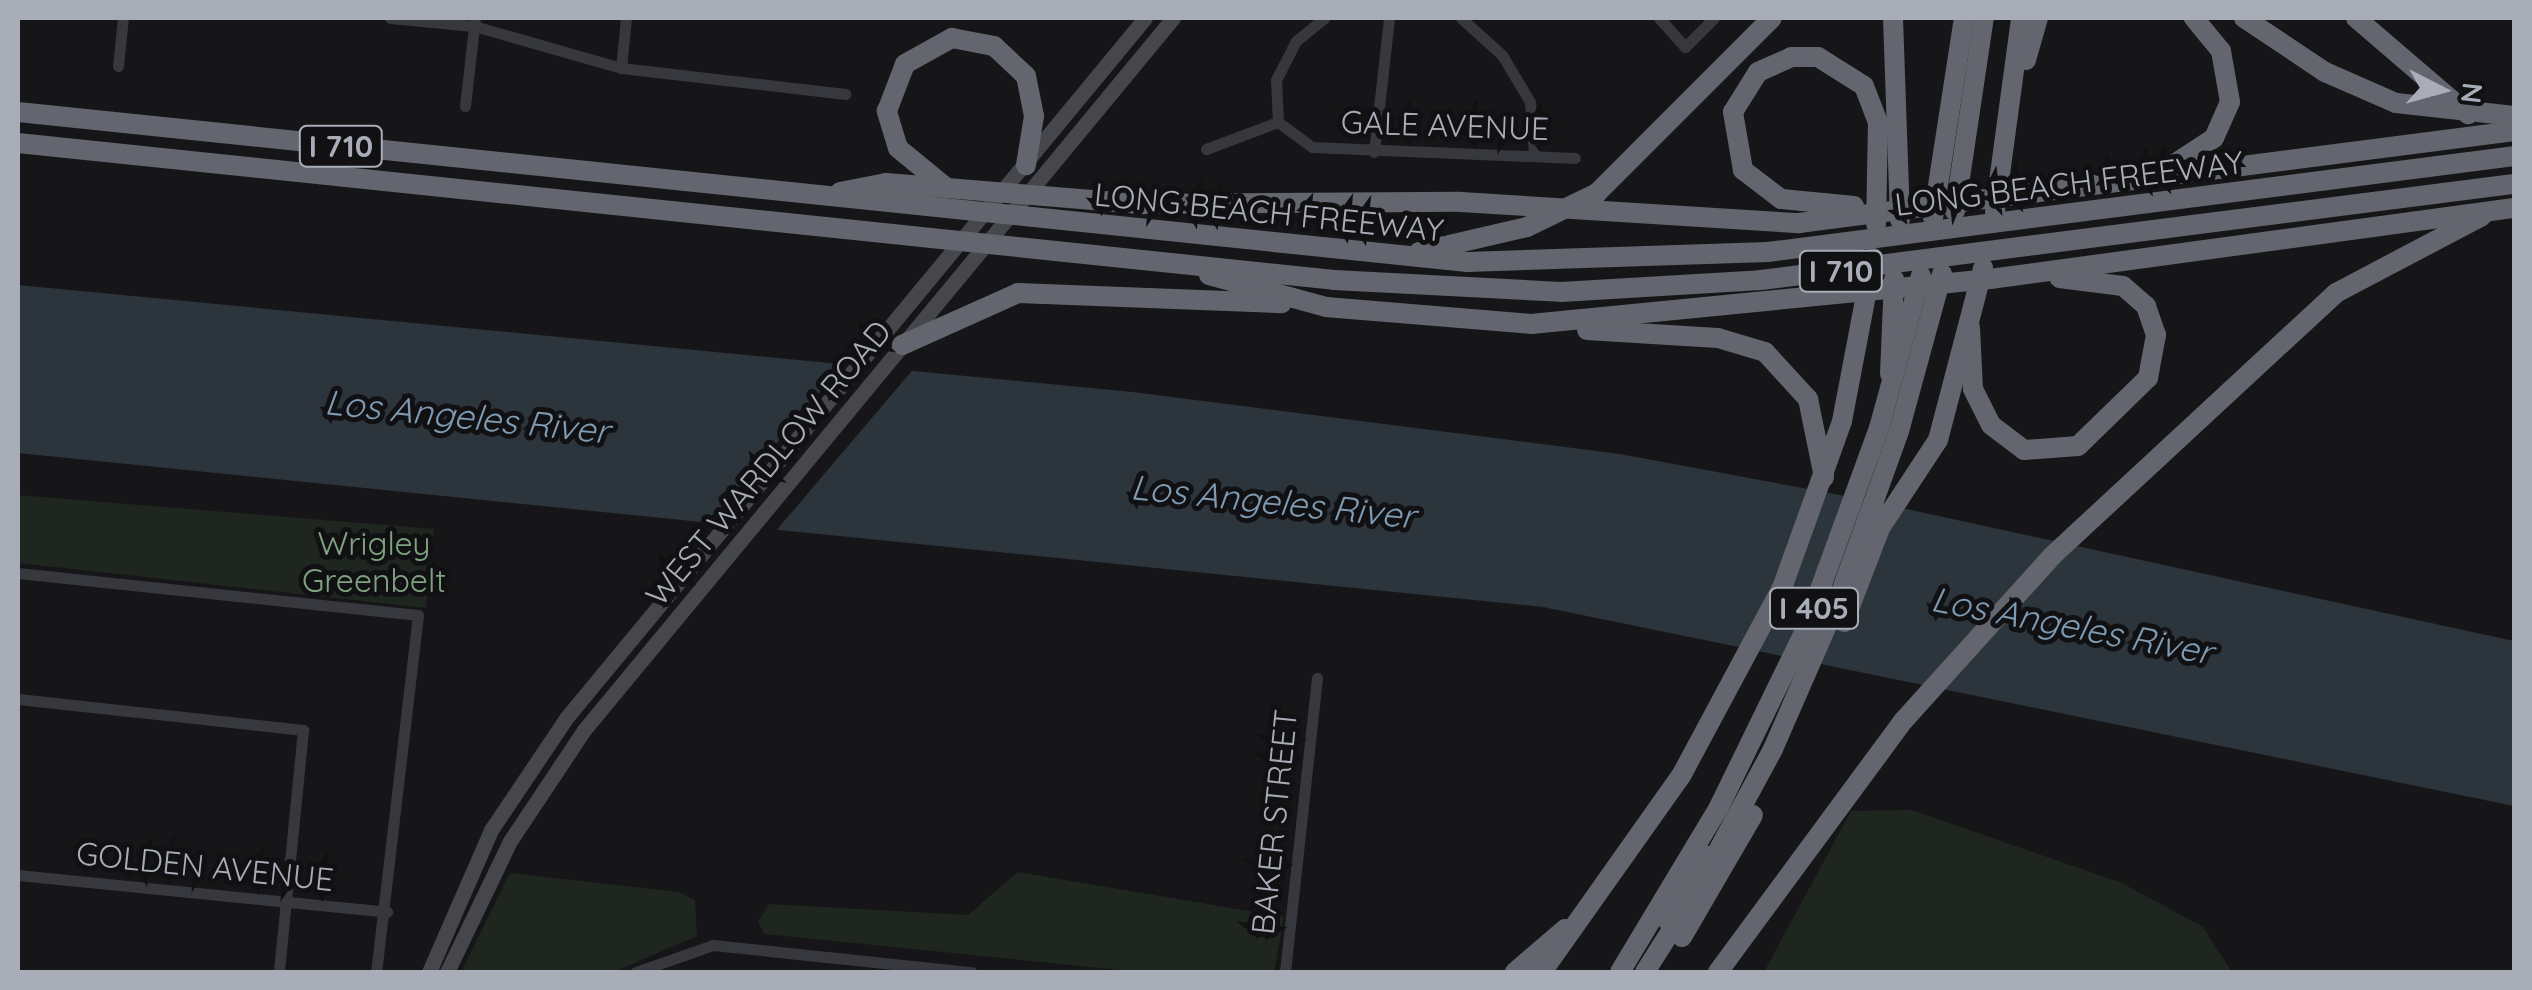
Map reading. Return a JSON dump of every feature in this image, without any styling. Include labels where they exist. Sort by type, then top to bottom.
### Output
[{"type":"highway","points":[[1406,256],[1528,227],[1598,192],[1772,18]]},
{"type":"highway","points":[[1891,388],[1886,332],[1902,170],[1892,18]]},
{"type":"highway","name":"I 405","points":[[1620,972],[1752,781],[1816,602],[1896,431],[1891,388],[1927,322],[1960,165],[1964,18]]},
{"type":"highway","points":[[1960,165],[1976,18]]},
{"type":"highway","points":[[1960,165],[1984,18]]},
{"type":"highway","name":"I 405","points":[[1660,972],[1880,528],[1896,431],[1927,322],[1996,18]]},
{"type":"highway","points":[[1880,528],[1938,440],[1970,328],[2005,144],[2021,18]]},
{"type":"highway","points":[[2005,144],[2038,18]]},
{"type":"highway","points":[[2148,178],[2202,150],[2227,113],[2226,63],[2194,18]]},
{"type":"highway","points":[[2244,18],[2325,72],[2396,103],[2514,116]]},
{"type":"highway","points":[[2356,18],[2514,147]]},
{"type":"highway","points":[[945,186],[898,148],[887,111],[896,75],[939,41],[981,40],[1018,64],[1034,102],[1019,173]]},
{"type":"highway","points":[[1542,972],[1681,776],[1762,630],[1825,479],[1862,333],[1879,179],[1875,109],[1846,68],[1818,57],[1779,61],[1737,100],[1733,148],[1767,193],[1808,204],[1914,208]]},
{"type":"highway","name":"LONG BEACH FREEWAY","points":[[18,112],[1406,256],[1689,259],[2514,156]]},
{"type":"highway","points":[[818,196],[886,183],[1144,204],[1503,204],[1763,224],[2514,132]]},
{"type":"highway","name":"LONG BEACH FREEWAY","points":[[18,143],[1493,291],[1680,288],[2514,184]]},
{"type":"highway","points":[[1532,324],[1990,279],[2514,208]]},
{"type":"highway","points":[[1718,972],[1831,812],[1984,629],[2146,467],[2336,293],[2489,211]]},
{"type":"highway","points":[[1164,261],[1297,302],[1444,322],[1532,324],[1735,340],[1778,360],[1814,413],[1825,479]]},
{"type":"highway","points":[[1970,328],[1972,389],[1982,414],[2011,444],[2035,452],[2090,438],[2134,397],[2154,363],[2153,321],[2123,286],[2089,277],[1990,279]]},
{"type":"highway","points":[[902,345],[1000,297],[1044,290],[1230,307],[1297,302]]},
{"type":"highway","points":[[1634,972],[1752,781]]},
{"type":"highway","points":[[1645,972],[1752,781]]},
{"type":"highway","points":[[1515,972],[1589,909]]},
{"type":"highway","points":[[1603,972],[1652,924]]},
{"type":"main road","name":"WEST WARDLOW ROAD","points":[[428,972],[491,830],[567,716],[1144,18]]},
{"type":"main road","name":"WEST WARDLOW ROAD","points":[[447,972],[510,841],[584,730],[1173,18]]},
{"type":"street","points":[[118,66],[124,18]]},
{"type":"street","points":[[390,18],[474,22],[620,68],[846,94]]},
{"type":"street","points":[[620,68],[626,18]]},
{"type":"street","points":[[1206,149],[1278,122],[1276,80],[1296,41],[1324,18]]},
{"type":"street","points":[[1374,152],[1388,18]]},
{"type":"street","points":[[1461,18],[1502,55],[1530,102],[1534,154]]},
{"type":"street","points":[[1659,18],[1685,47],[1714,18]]},
{"type":"street","points":[[465,106],[474,22]]},
{"type":"street","name":"GALE AVENUE","points":[[1278,122],[1312,147],[1575,158]]},
{"type":"street","points":[[18,573],[418,614],[387,912],[376,972]]},
{"type":"street","name":"BAKER STREET","points":[[1285,972],[1317,678]]},
{"type":"street","points":[[18,699],[303,730],[278,972]]},
{"type":"street","name":"GOLDEN AVENUE","points":[[18,875],[387,912]]},
{"type":"street","points":[[636,972],[712,945],[972,972]]},
{"type":"green space","name":"Wrigley Greenbelt","points":[[18,495],[434,529],[426,608],[18,563]]},
{"type":"green space","points":[[1912,810],[2122,883],[2203,927],[2232,972],[1764,972],[1851,811]]},
{"type":"green space","points":[[1018,872],[1284,917],[1274,972],[1141,972],[764,934],[758,922],[769,904],[968,915]]},
{"type":"green space","points":[[510,873],[679,892],[695,900],[697,936],[614,972],[461,972]]},
{"type":"water","name":"Los Angeles River","points":[[18,285],[1132,392],[1620,454],[1856,498],[2514,641],[2514,806],[1543,607],[18,453]]},
{"type":"pier","points":[[847,359],[916,366],[775,532],[708,526]]}]
